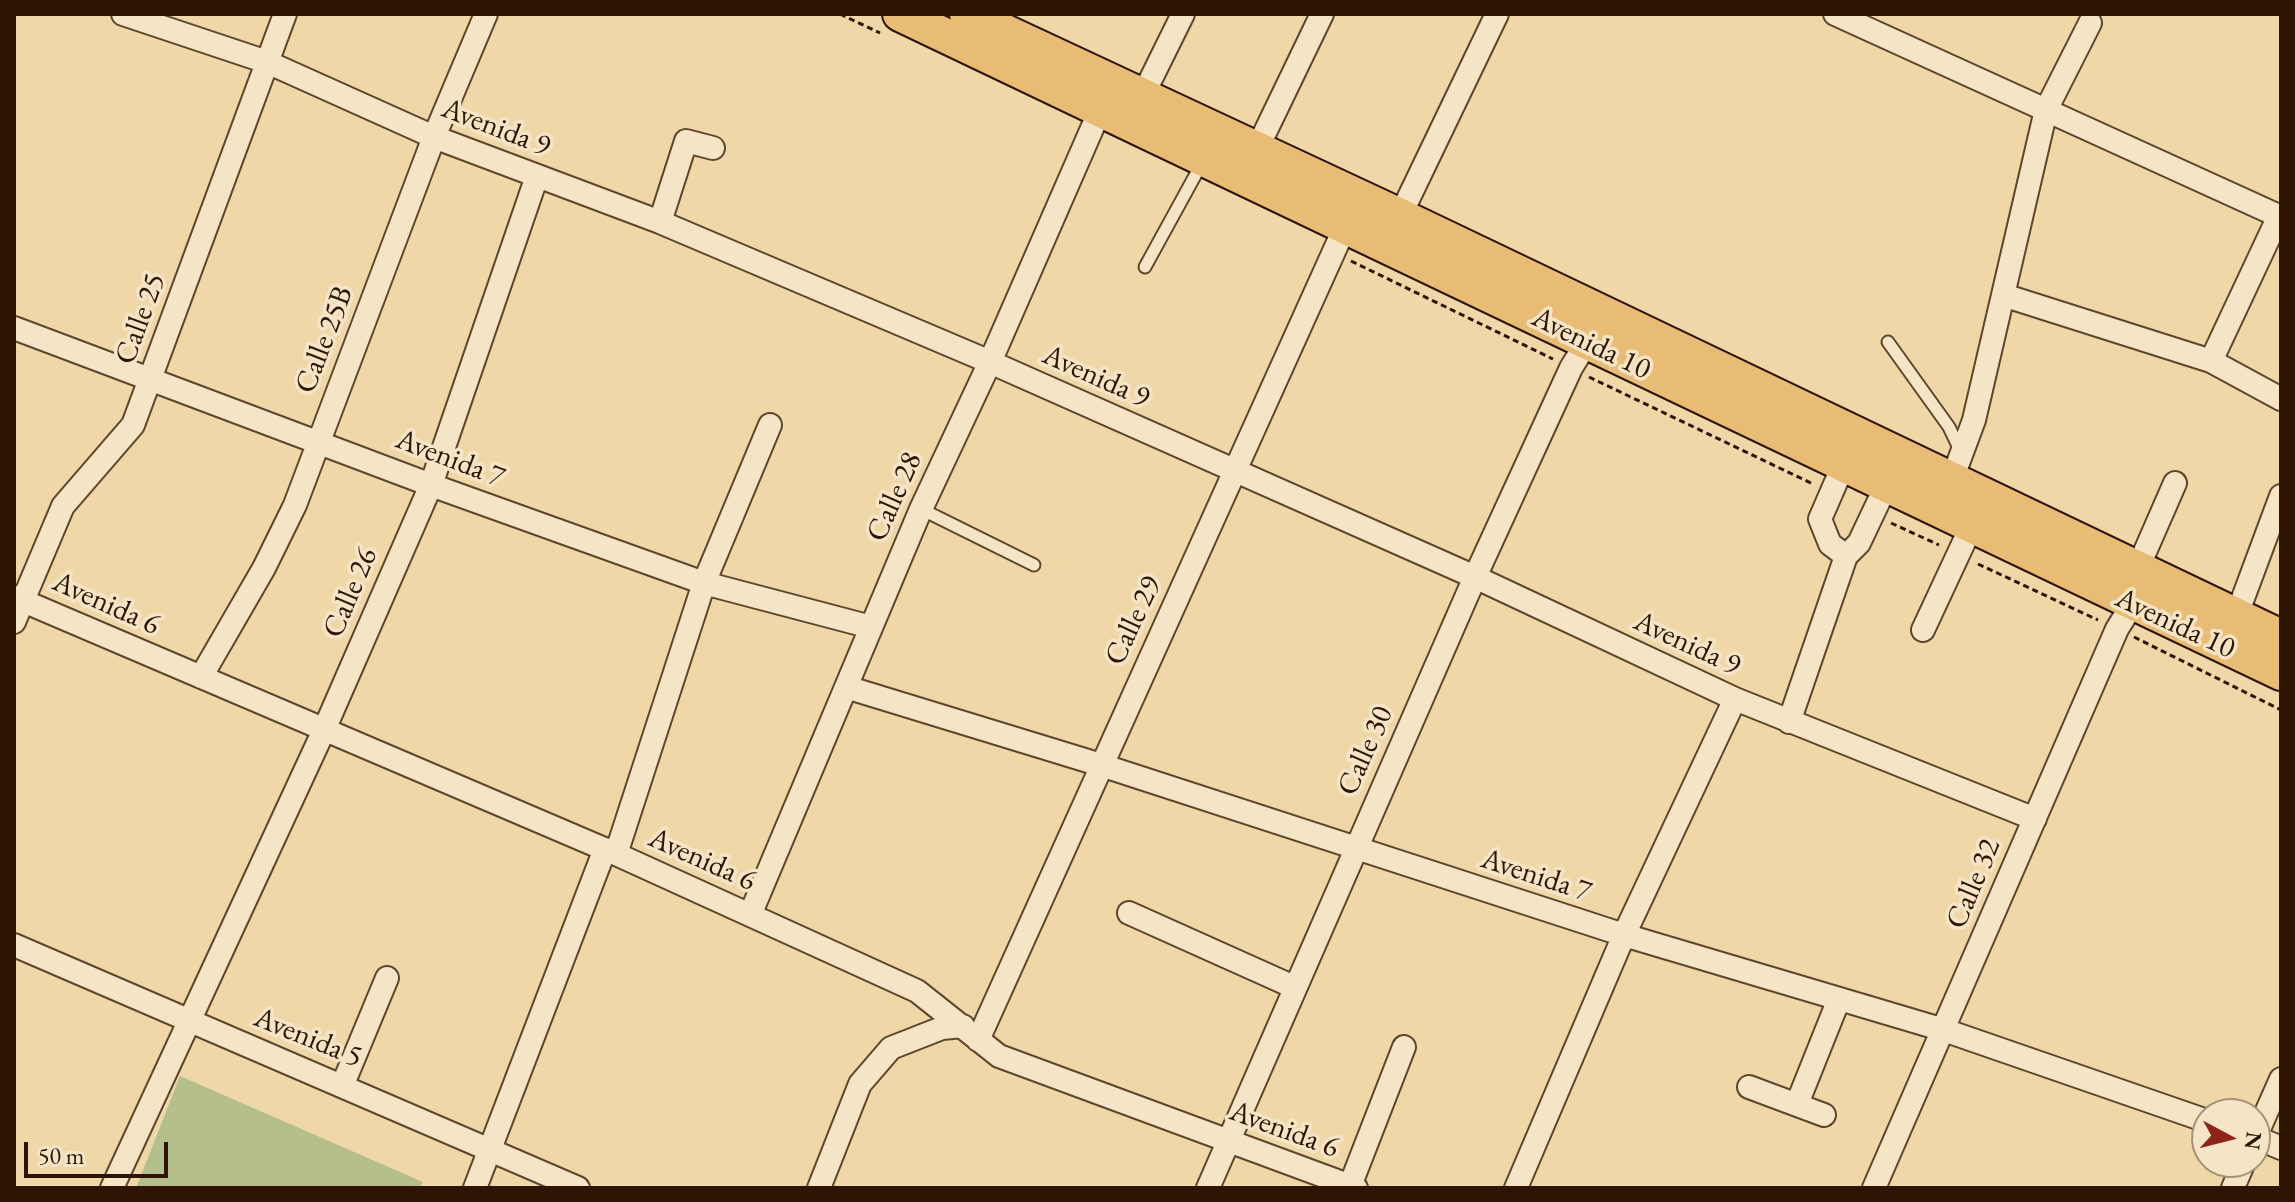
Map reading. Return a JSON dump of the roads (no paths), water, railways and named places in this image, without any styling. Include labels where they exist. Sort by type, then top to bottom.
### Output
[{"type":"main road","name":"Avenida 10","points":[[900,14],[2132,605],[2281,673]]},
{"type":"main road","name":"Avenida 10","points":[[967,14],[1400,216],[1956,467],[2137,570],[2281,637]]},
{"type":"street","name":"Avenida 9","points":[[123,14],[267,62],[434,137],[660,222],[990,362],[1475,577],[1735,699],[2035,819]]},
{"type":"street","name":"Calle 25","points":[[14,622],[19,599],[63,506],[133,425],[285,14]]},
{"type":"street","name":"Calle 25B","points":[[201,677],[264,568],[295,505],[434,137],[486,14]]},
{"type":"street","points":[[1143,95],[1183,14]]},
{"type":"street","points":[[1257,149],[1322,14]]},
{"type":"street","points":[[1400,216],[1497,14]]},
{"type":"street","points":[[1835,14],[2280,216],[2211,361]]},
{"type":"street","points":[[1956,467],[1974,420],[2046,110],[2090,23]]},
{"type":"street","name":"Calle 28","points":[[750,915],[921,509],[990,362],[1101,108]]},
{"type":"street","points":[[660,222],[686,141],[713,148]]},
{"type":"street","name":"Calle 26","points":[[112,1188],[324,730],[431,485],[537,176]]},
{"type":"street","name":"Calle 29","points":[[970,1033],[1101,765],[1345,227]]},
{"type":"street","points":[[2003,295],[2211,361],[2281,399]]},
{"type":"street","name":"Avenida 7","points":[[14,328],[319,440],[431,485],[704,583],[871,627]]},
{"type":"street","name":"Calle 30","points":[[1208,1188],[1475,577],[1571,368],[1587,342]]},
{"type":"street","points":[[475,1188],[610,852],[704,583],[770,425]]},
{"type":"street","points":[[1843,466],[1820,519],[1830,544],[1846,556]]},
{"type":"street","points":[[2137,570],[2175,483]]},
{"type":"street","points":[[1789,722],[1846,556],[1859,543],[1886,486]]},
{"type":"street","points":[[2236,617],[2281,496]]},
{"type":"street","points":[[1923,630],[1971,527]]},
{"type":"street","name":"Avenida 6","points":[[19,599],[610,852],[917,991],[999,1056],[1353,1187]]},
{"type":"street","name":"Calle 32","points":[[1874,1188],[2117,629],[2132,605]]},
{"type":"street","name":"Avenida 7","points":[[846,687],[1101,765],[1624,935],[1944,1030],[2191,1115]]},
{"type":"street","points":[[1516,1188],[1624,935],[1735,699]]},
{"type":"street","points":[[1129,913],[1294,987]]},
{"type":"street","name":"Avenida 5","points":[[14,945],[187,1021],[343,1084],[578,1188]]},
{"type":"street","points":[[343,1084],[387,978]]},
{"type":"street","points":[[1797,1104],[1839,999]]},
{"type":"street","points":[[819,1188],[860,1084],[891,1048],[918,1035],[970,1033]]},
{"type":"street","points":[[1353,1187],[1404,1047]]},
{"type":"street","points":[[2271,1102],[2281,1079]]},
{"type":"street","points":[[1749,1087],[1824,1115]]},
{"type":"lane","points":[[1145,267],[1204,159]]},
{"type":"lane","points":[[1888,342],[1949,427],[1956,467]]},
{"type":"lane","points":[[921,509],[1034,565]]}]
